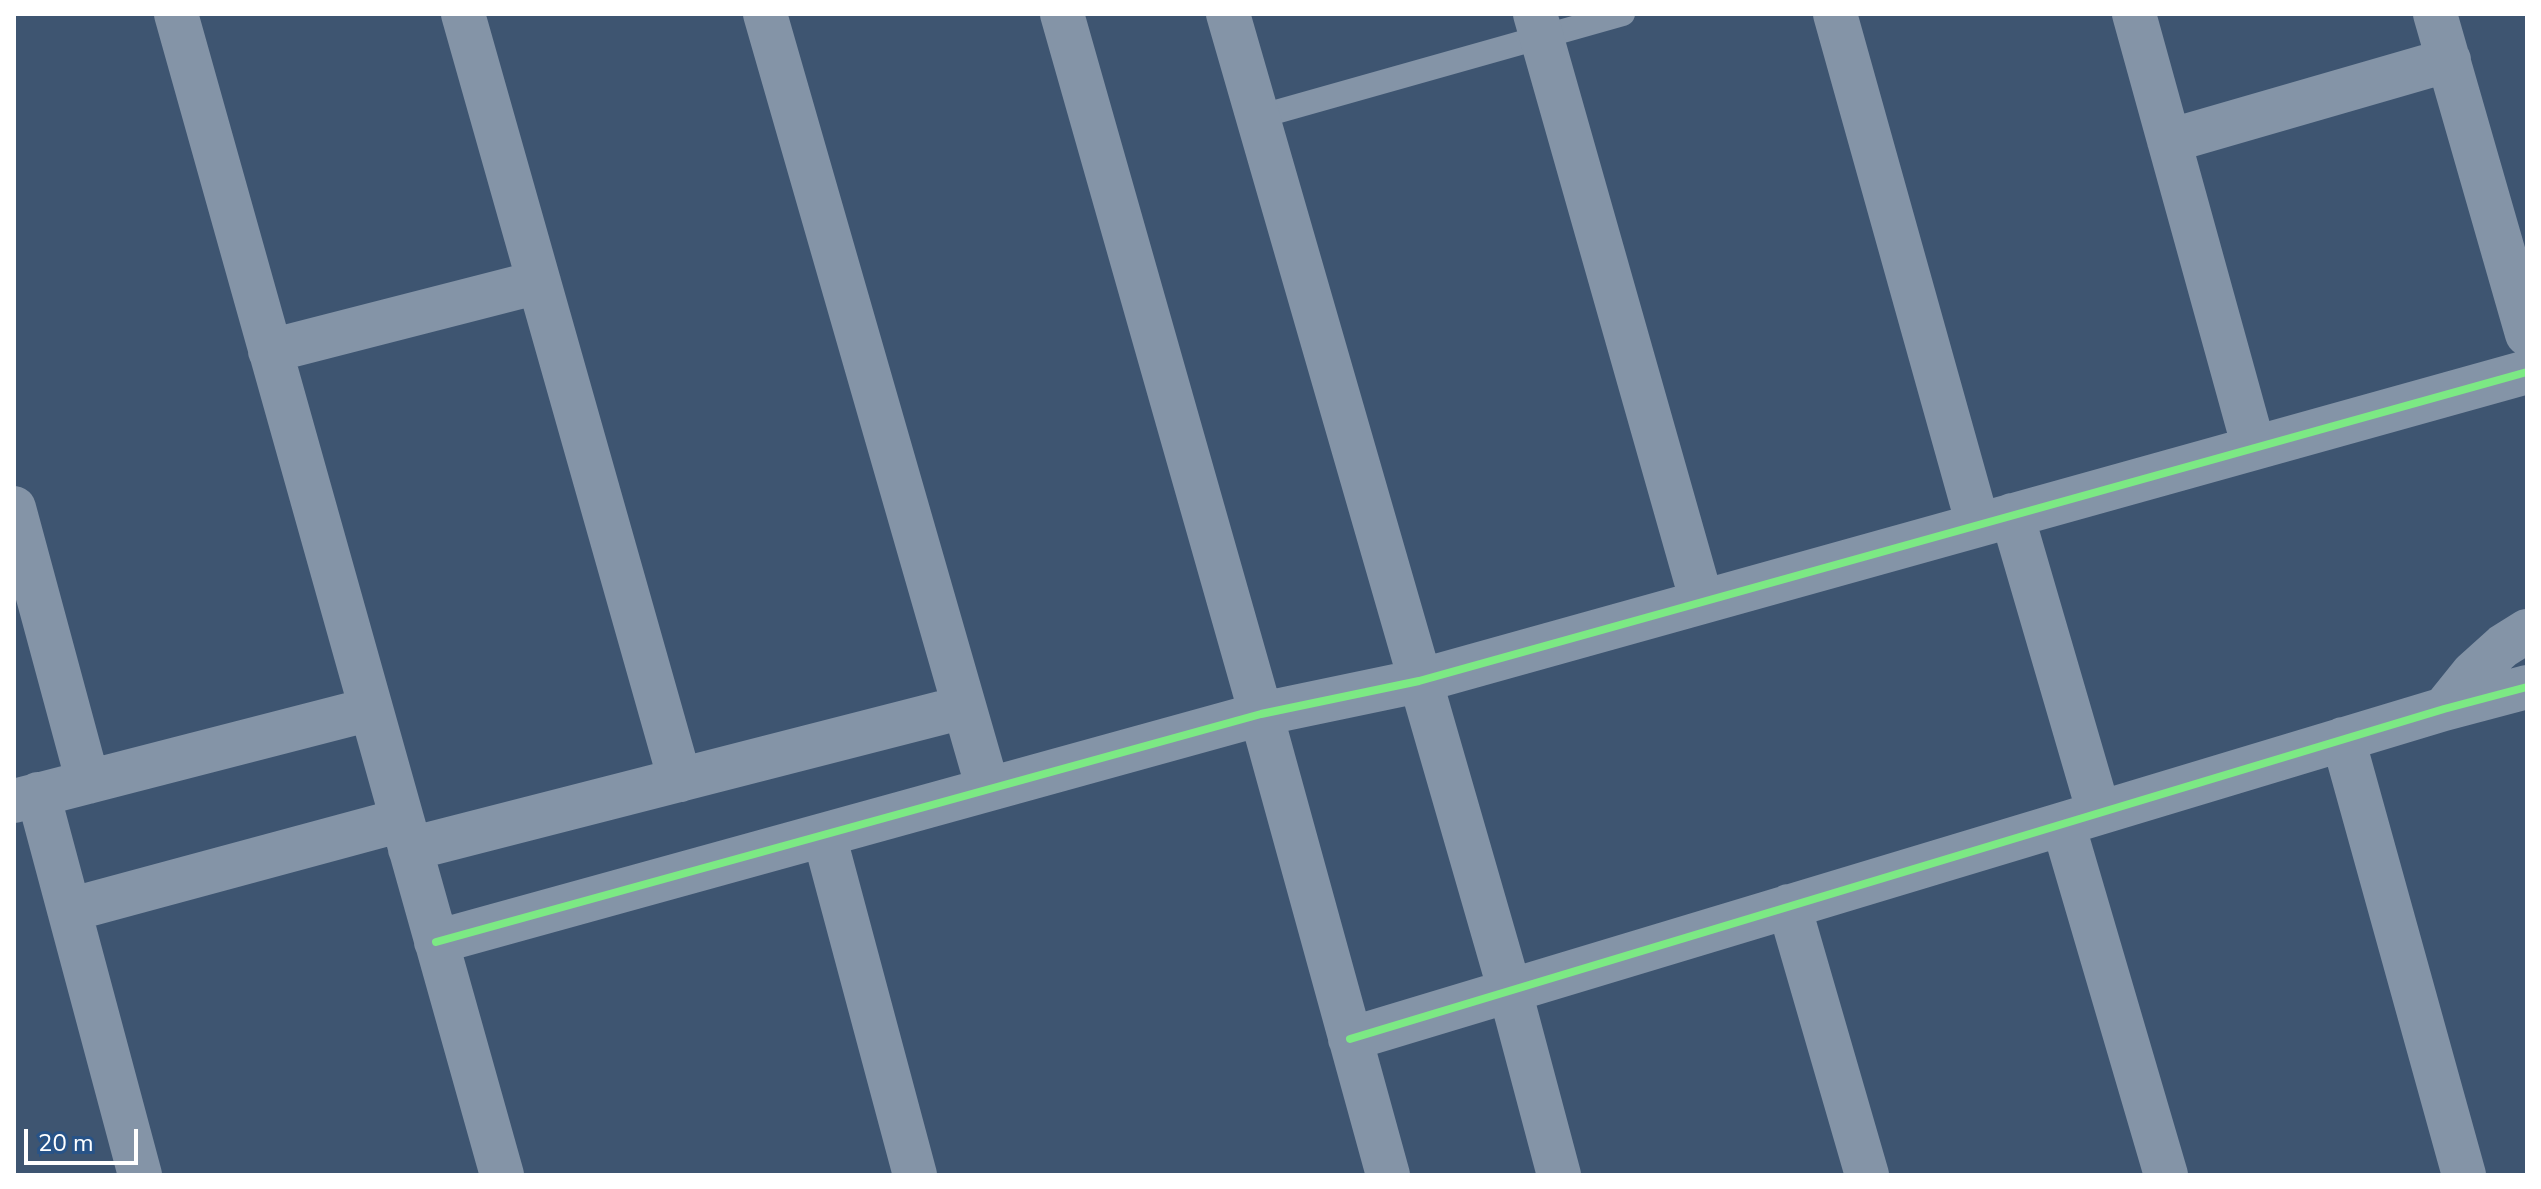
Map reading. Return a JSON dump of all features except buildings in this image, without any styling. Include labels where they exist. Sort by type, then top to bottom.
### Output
[{"type":"street","points":[[176,14],[502,1175]]},
{"type":"street","points":[[463,14],[680,780]]},
{"type":"street","points":[[765,14],[988,789]]},
{"type":"street","points":[[1062,14],[1261,714],[1350,1039],[1381,1173]]},
{"type":"street","points":[[1228,14],[1510,991],[1559,1175]]},
{"type":"street","points":[[1835,14],[1995,520],[2081,818],[2166,1175]]},
{"type":"street","points":[[2134,14],[2254,448]]},
{"type":"street","points":[[2435,14],[2527,334]]},
{"type":"street","points":[[1538,25],[1702,602]]},
{"type":"street","points":[[2169,141],[2449,60]]},
{"type":"street","points":[[270,351],[539,282]]},
{"type":"street","points":[[436,942],[1261,714],[1419,681],[2527,372]]},
{"type":"street","points":[[14,508],[88,782]]},
{"type":"street","points":[[2444,709],[2473,673],[2503,646],[2527,631]]},
{"type":"street","points":[[1350,1039],[2343,739],[2527,687]]},
{"type":"street","points":[[69,910],[406,835],[680,780],[964,707]]},
{"type":"street","points":[[140,1175],[69,910],[26,797],[371,709]]},
{"type":"street","points":[[2343,739],[2464,1175]]},
{"type":"street","points":[[824,835],[915,1175]]},
{"type":"street","points":[[1789,906],[1867,1175]]},
{"type":"lane","points":[[1258,117],[1538,25],[1623,14]]},
{"type":"cycle path","points":[[436,942],[1261,714],[1419,681],[2527,372]]},
{"type":"cycle path","points":[[1350,1039],[2444,709],[2527,687]]}]
